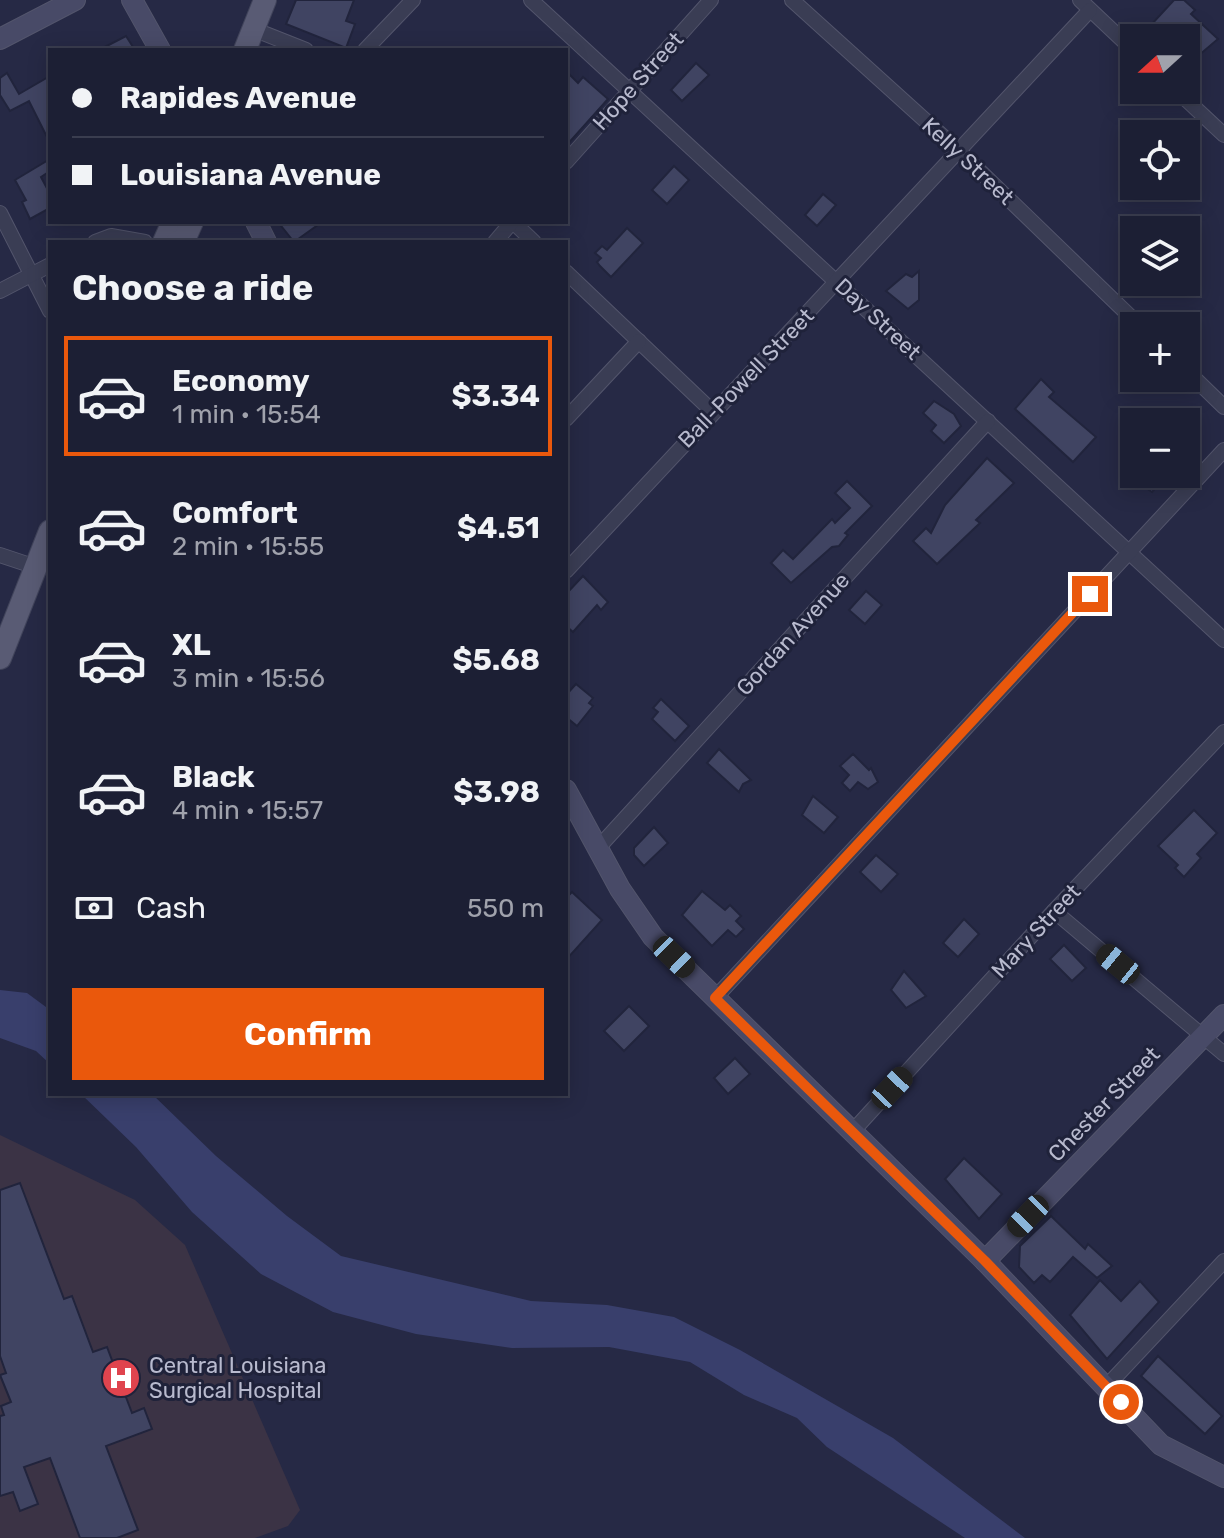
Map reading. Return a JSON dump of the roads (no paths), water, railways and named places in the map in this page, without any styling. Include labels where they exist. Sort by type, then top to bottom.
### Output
[{"type":"main road","points":[[0,39],[75,0]]},
{"type":"main road","points":[[132,0],[159,48]]},
{"type":"main road","points":[[246,48],[265,0]]},
{"type":"main road","points":[[0,658],[48,536]]},
{"type":"main road","points":[[568,794],[653,937],[985,1261],[1161,1445],[1224,1477]]},
{"type":"main road","name":"Chester Street","points":[[985,1261],[1224,1015]]},
{"type":"street","points":[[367,48],[413,0]]},
{"type":"street","name":"Day Street","points":[[531,0],[1224,640]]},
{"type":"street","name":"Hope Street","points":[[568,160],[711,0]]},
{"type":"street","name":"Kelly Street","points":[[792,0],[959,151],[1126,312]]},
{"type":"street","points":[[1085,5],[1120,38]]},
{"type":"street","name":"Ball-Powell Street","points":[[568,569],[712,411],[959,151],[1085,5]]},
{"type":"street","points":[[253,29],[301,48]]},
{"type":"street","points":[[1191,104],[1224,135]]},
{"type":"street","points":[[0,213],[48,307]]},
{"type":"street","points":[[497,240],[511,224]]},
{"type":"street","points":[[515,224],[532,240]]},
{"type":"street","points":[[100,240],[111,236],[134,240]]},
{"type":"street","points":[[0,291],[48,266]]},
{"type":"street","points":[[568,274],[712,411]]},
{"type":"street","points":[[568,417],[639,341]]},
{"type":"street","points":[[1200,384],[1224,407]]},
{"type":"street","name":"Gordan Avenue","points":[[598,848],[988,421]]},
{"type":"street","points":[[715,998],[1224,450]]},
{"type":"street","points":[[0,555],[36,567]]},
{"type":"street","name":"Mary Street","points":[[852,1132],[1054,911],[1224,732]]},
{"type":"street","points":[[1054,911],[1224,1054]]},
{"type":"street","points":[[1106,1387],[1224,1261]]},
{"type":"water","points":[[0,990],[27,993],[48,1009],[48,1062],[36,1051],[0,1038]]},
{"type":"water","points":[[83,1096],[154,1096],[216,1156],[287,1216],[341,1256],[531,1301],[607,1305],[674,1317],[740,1350],[893,1438],[1025,1538],[965,1538],[827,1447],[797,1418],[744,1395],[690,1362],[609,1347],[512,1348],[416,1334],[333,1312],[261,1274],[192,1212],[136,1147]]},
{"type":"place","name":"Central Louisiana Surgical Hospital","points":[[121,1378]]}]
